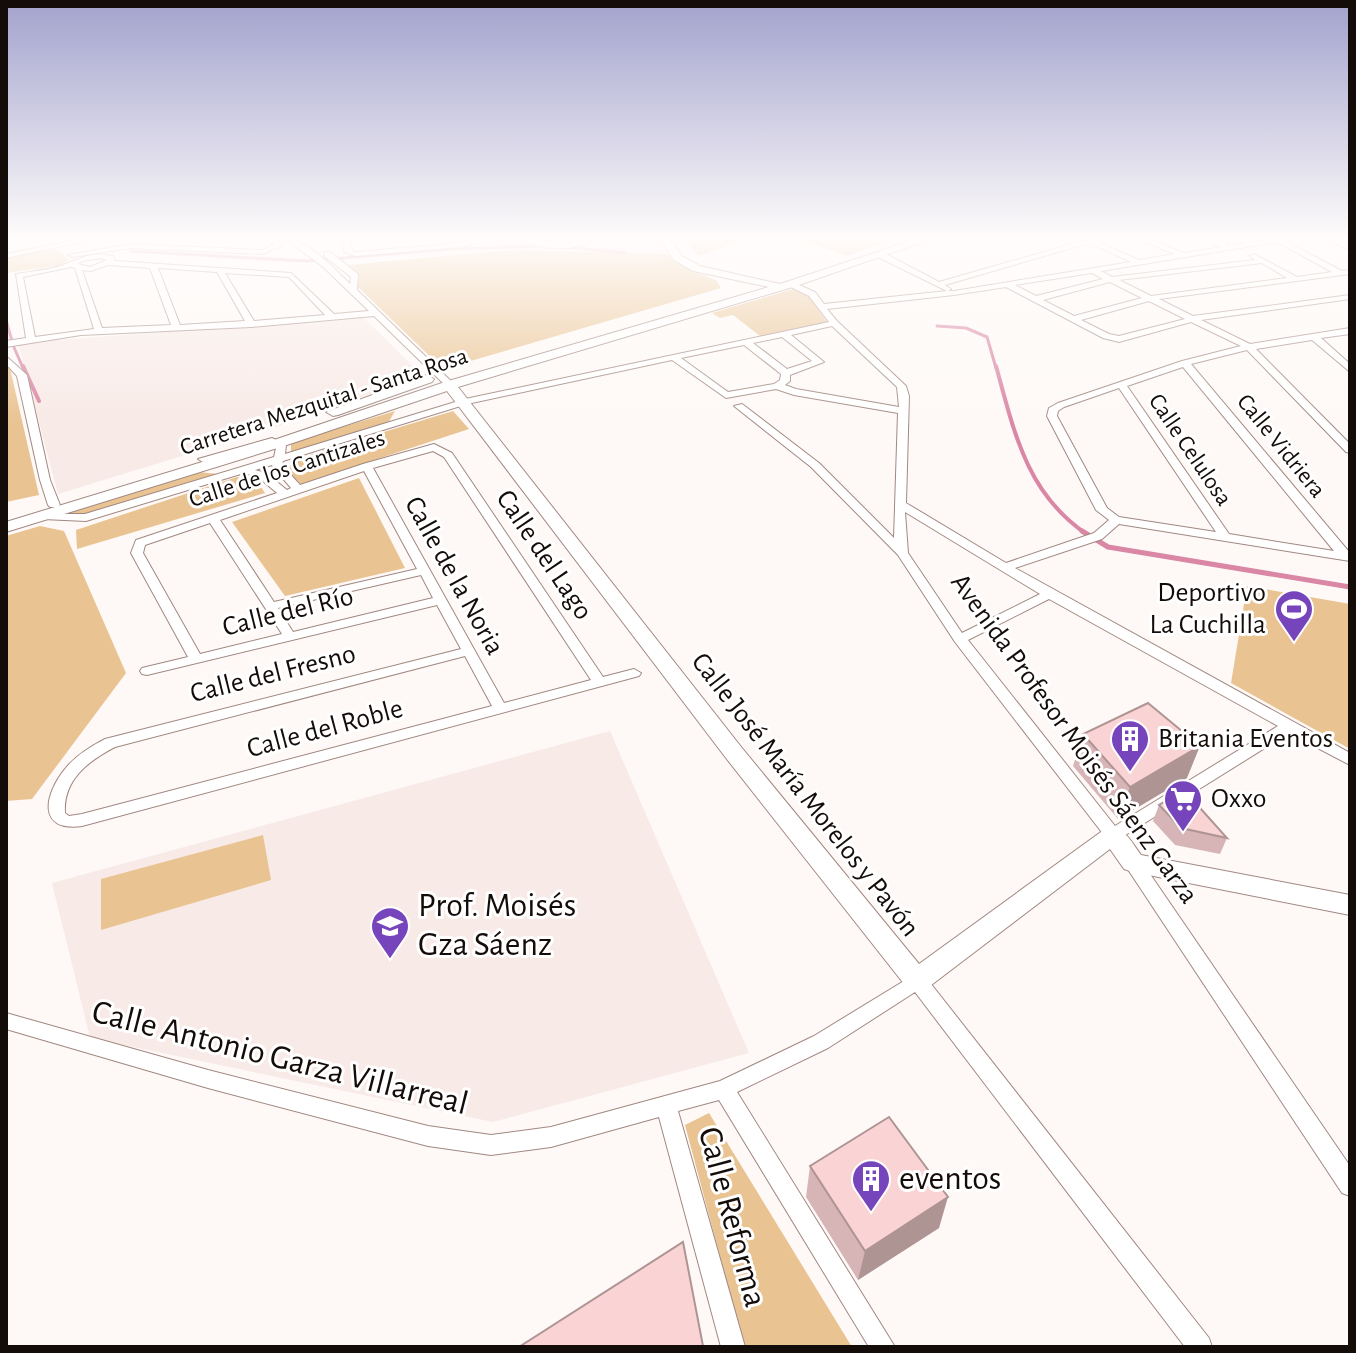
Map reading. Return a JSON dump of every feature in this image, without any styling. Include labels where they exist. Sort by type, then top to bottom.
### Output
[{"type":"main road","name":"Carretera Mezquital - Santa Rosa","points":[[6,527],[49,510],[208,461],[504,362],[537,347],[699,300]]},
{"type":"main road","name":"Carretera Mezquital - Santa Rosa","points":[[208,461],[279,443],[445,380],[726,300]]},
{"type":"main road","name":"Calle José María Morelos y Pavón","points":[[445,380],[734,753],[917,981]]},
{"type":"main road","name":"Carretera Mezquital - Santa Rosa","points":[[6,519],[49,510]]},
{"type":"main road","name":"Calle Antonio Garza Villarreal","points":[[917,981],[1113,835]]},
{"type":"main road","name":"Avenida Profesor Moisés Sáenz Garza","points":[[1113,835],[1133,863]]},
{"type":"main road","points":[[1133,863],[1350,905]]},
{"type":"street","points":[[24,300],[31,339]]},
{"type":"street","points":[[88,300],[99,331]]},
{"type":"street","points":[[166,300],[176,326]]},
{"type":"street","points":[[237,300],[251,324]]},
{"type":"street","points":[[316,300],[331,316]]},
{"type":"street","name":"Calle José María Morelos y Pavón","points":[[364,300],[445,380]]},
{"type":"street","points":[[816,300],[834,323],[901,386],[904,396],[899,529],[902,553]]},
{"type":"street","points":[[820,307],[885,300]]},
{"type":"street","points":[[1038,300],[1111,338],[1125,338],[1193,319],[1328,300]]},
{"type":"street","points":[[1074,319],[1143,300]]},
{"type":"street","points":[[1155,300],[1249,347],[1350,450]]},
{"type":"street","points":[[11,343],[99,331],[251,324],[377,313]]},
{"type":"street","points":[[6,359],[22,375],[49,510],[86,518],[465,402],[834,323]]},
{"type":"street","points":[[1347,556],[1116,520],[1108,516],[1097,502],[1055,423],[1053,410],[1185,363],[1249,347],[1350,331]]},
{"type":"street","points":[[784,334],[819,362],[786,373]]},
{"type":"street","points":[[1314,337],[1350,369]]},
{"type":"street","points":[[746,342],[786,373]]},
{"type":"street","points":[[673,357],[722,394],[730,396],[777,386],[785,381],[786,373]]},
{"type":"street","name":"Calle Vidriera","points":[[1185,363],[1347,556]]},
{"type":"street","name":"Calle Celulosa","points":[[1122,385],[1225,537]]},
{"type":"street","points":[[777,386],[794,392],[902,411]]},
{"type":"street","name":"Avenida Profesor Moisés Sáenz Garza","points":[[739,406],[815,465],[902,553],[960,639],[1113,835]]},
{"type":"street","points":[[279,443],[282,447],[277,459],[283,474],[298,489]]},
{"type":"street","name":"Calle de los Cantizales","points":[[196,659],[137,553],[140,543],[426,447],[439,448],[448,455]]},
{"type":"street","name":"Calle del Lago","points":[[448,455],[600,682]]},
{"type":"street","points":[[208,461],[262,475],[284,493]]},
{"type":"street","name":"Calle de la Noria","points":[[367,466],[500,708]]},
{"type":"street","points":[[901,505],[1049,594],[1350,760]]},
{"type":"street","points":[[212,517],[289,635]]},
{"type":"street","points":[[1004,568],[1093,538],[1116,520]]},
{"type":"street","points":[[272,606],[424,571]]},
{"type":"street","points":[[960,639],[1049,594]]},
{"type":"street","name":"Calle del Río","points":[[147,671],[441,600]]},
{"type":"street","name":"Calle del Fresno","points":[[63,821],[56,810],[57,792],[93,753],[121,740],[469,651]]},
{"type":"street","name":"Calle del Roble","points":[[63,821],[82,820],[634,673]]},
{"type":"street","name":"Calle Antonio Garza Villarreal","points":[[1113,835],[1289,726]]},
{"type":"street","name":"Avenida Profesor Moisés Sáenz Garza","points":[[1133,863],[1347,1175]]},
{"type":"street","name":"Calle José María Morelos y Pavón","points":[[917,981],[1200,1347]]},
{"type":"street","name":"Calle Antonio Garza Villarreal","points":[[6,1021],[208,1079],[452,1142],[491,1145],[522,1143],[724,1089],[821,1042],[917,981]]},
{"type":"street","points":[[724,1089],[883,1347]]},
{"type":"street","name":"Calle Reforma","points":[[666,1105],[733,1347]]},
{"type":"shaded area","points":[[372,300],[679,300],[443,369]]},
{"type":"shaded area","points":[[756,300],[812,300],[827,322],[760,336],[733,315],[720,318],[712,313]]},
{"type":"shaded area","points":[[363,317],[422,375],[299,420],[58,494],[18,343]]},
{"type":"shaded area","points":[[6,365],[10,368],[39,495],[6,502]]},
{"type":"shaded area","points":[[395,411],[387,425],[291,453],[291,443]]},
{"type":"shaded area","points":[[453,411],[469,429],[301,484],[286,470],[295,459]]},
{"type":"shaded area","points":[[199,472],[218,474],[83,518],[66,514]]},
{"type":"shaded area","points":[[237,477],[256,480],[265,493],[77,549],[76,530]]},
{"type":"shaded area","points":[[359,478],[405,568],[285,596],[232,522]]},
{"type":"shaded area","points":[[40,526],[64,531],[126,673],[32,799],[6,801],[6,536]]},
{"type":"shaded area","name":"Deportivo La Cuchilla","points":[[1247,586],[1350,604],[1350,749],[1231,683]]},
{"type":"shaded area","name":"Prof. Moisés Gza Sáenz","points":[[610,731],[749,1053],[493,1122],[90,1038],[52,883]]},
{"type":"shaded area","points":[[263,835],[271,880],[101,930],[101,879]]},
{"type":"shaded area","points":[[709,1113],[852,1347],[744,1347],[685,1125]]},
{"type":"building","points":[[1148,703],[1200,746],[1130,787],[1083,734]]},
{"type":"building","points":[[1184,790],[1227,838],[1181,828],[1159,805]]},
{"type":"building","points":[[889,1117],[948,1197],[865,1251],[810,1166]]},
{"type":"building","points":[[683,1242],[703,1346],[519,1347]]},
{"type":"waterway","points":[[6,320],[12,341]]},
{"type":"waterway","points":[[937,326],[966,328],[987,337],[996,368]]},
{"type":"waterway","points":[[13,345],[23,368]]},
{"type":"waterway","points":[[23,366],[39,401]]},
{"type":"waterway","points":[[996,366],[1017,437],[1036,479],[1065,517],[1084,532]]},
{"type":"waterway","points":[[1084,532],[1108,547],[1350,587]]},
{"type":"place","name":"Deportivo La Cuchilla","points":[[1294,643]]},
{"type":"place","name":"Britania Eventos","points":[[1130,773]]},
{"type":"place","name":"Oxxo","points":[[1183,833]]},
{"type":"place","name":"Prof. Moisés Gza Sáenz","points":[[390,960]]},
{"type":"place","name":"eventos","points":[[871,1213]]}]
